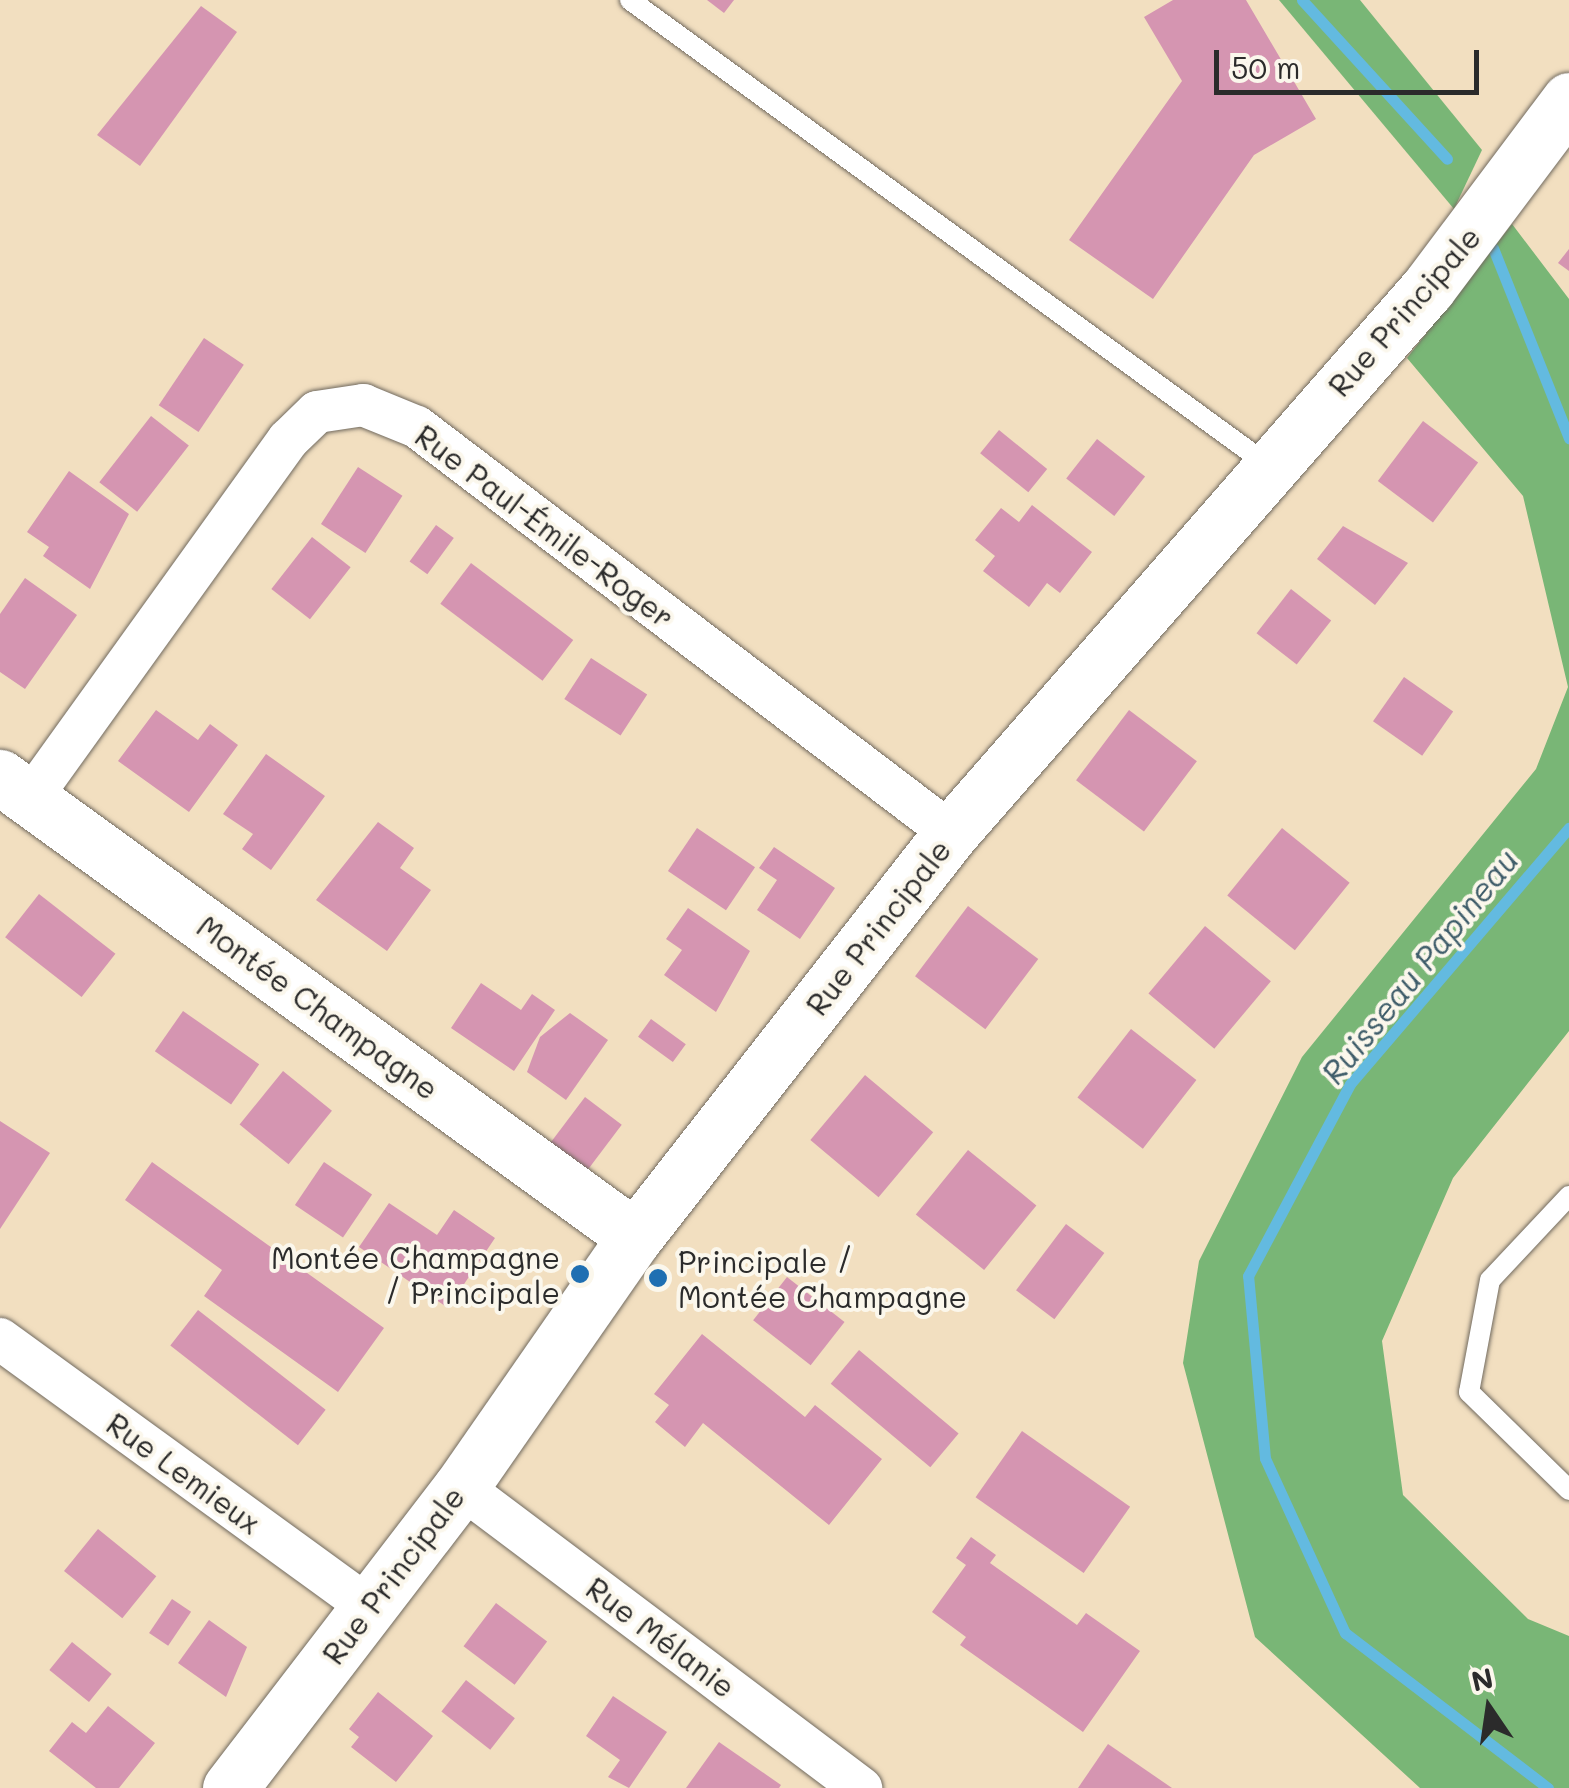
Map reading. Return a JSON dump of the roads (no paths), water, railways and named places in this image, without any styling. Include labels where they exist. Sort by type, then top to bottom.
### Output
[{"type":"street","name":"Rue Principale","points":[[230,1788],[461,1487],[635,1237],[951,833],[1428,288],[1569,100]]},
{"type":"street","name":"Rue Paul-Émile-Roger","points":[[15,788],[288,440],[317,412],[363,406],[416,426],[951,833]]},
{"type":"street","name":"Montée Champagne","points":[[15,788],[635,1237]]},
{"type":"street","name":"Rue Lemieux","points":[[0,1339],[369,1607]]},
{"type":"street","name":"Rue Mélanie","points":[[461,1487],[861,1788]]},
{"type":"lane","points":[[630,0],[1270,466]]},
{"type":"lane","points":[[1569,1196],[1490,1280],[1469,1392],[1569,1490]]},
{"type":"waterway","name":"Ruisseau Papineau","points":[[1302,0],[1447,159]]},
{"type":"waterway","name":"Ruisseau Papineau","points":[[1493,248],[1569,438]]},
{"type":"waterway","name":"Ruisseau Papineau","points":[[1548,1788],[1345,1633],[1265,1458],[1248,1276],[1350,1084],[1569,828]]},
{"type":"place","name":"Montée Champagne / Principale","points":[[580,1274]]},
{"type":"place","name":"Principale / Montée Champagne","points":[[658,1278]]}]
